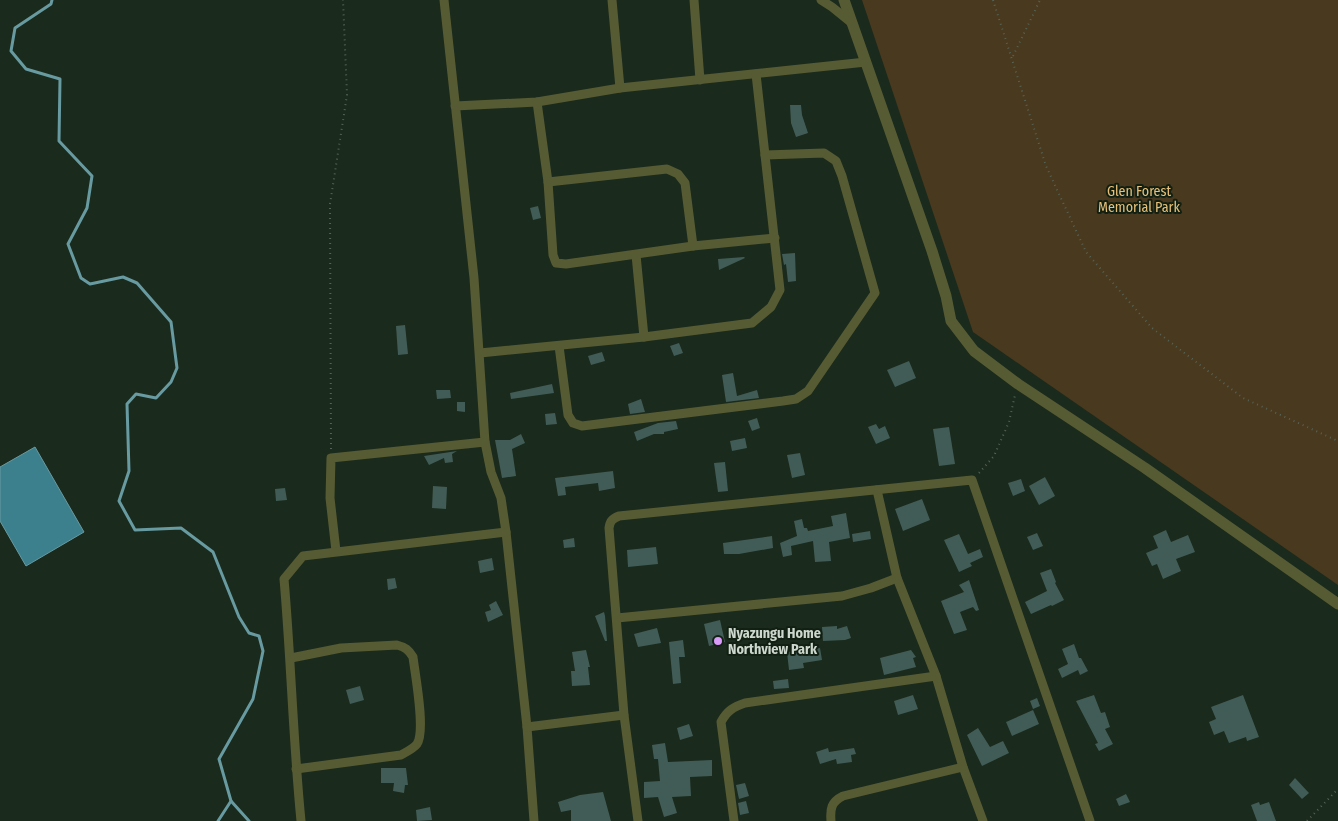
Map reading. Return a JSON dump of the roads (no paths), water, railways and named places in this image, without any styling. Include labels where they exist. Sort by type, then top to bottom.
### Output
[{"type":"street","points":[[444,0],[480,354],[485,442],[491,472],[502,498],[527,727],[534,821]]},
{"type":"street","points":[[612,0],[620,88]]},
{"type":"street","points":[[694,0],[700,80]]},
{"type":"street","points":[[821,0],[853,24]]},
{"type":"street","points":[[844,0],[932,251],[946,296],[951,321],[974,351],[1018,384],[1145,468],[1338,604]]},
{"type":"street","points":[[455,106],[538,102],[620,88],[866,62]]},
{"type":"street","points":[[480,354],[644,337],[752,322],[771,307],[780,290],[756,74]]},
{"type":"street","points":[[538,102],[548,182],[553,255],[556,263],[566,264],[693,246],[775,238]]},
{"type":"street","points":[[559,346],[568,415],[573,423],[582,426],[796,399],[808,391],[875,293],[842,176],[836,161],[824,153],[766,155]]},
{"type":"street","points":[[548,182],[667,169],[678,174],[685,183],[693,246]]},
{"type":"street","points":[[636,255],[644,337]]},
{"type":"street","points":[[336,552],[330,498],[331,458],[485,442]]},
{"type":"street","points":[[638,821],[624,715],[610,522],[614,518],[629,515],[972,480],[1090,821]]},
{"type":"street","points":[[877,490],[898,578],[936,676],[983,821]]},
{"type":"street","points":[[301,821],[284,578],[304,556],[506,532]]},
{"type":"street","points":[[617,618],[842,596],[898,578]]},
{"type":"street","points":[[290,658],[341,648],[397,645],[405,648],[410,651],[413,657],[420,714],[420,736],[417,743],[410,750],[400,755],[296,769]]},
{"type":"street","points":[[734,821],[721,722],[726,713],[733,707],[745,703],[936,676]]},
{"type":"street","points":[[527,727],[624,715]]},
{"type":"street","points":[[831,821],[830,811],[833,803],[843,796],[964,767]]},
{"type":"water","points":[[35,447],[84,532],[26,566],[0,521],[0,467]]},
{"type":"waterway","points":[[52,0],[51,4],[15,28],[11,51],[26,69],[60,79],[59,141],[92,176],[87,208],[68,244],[81,278],[90,284],[123,277],[137,283],[171,322],[177,368],[171,382],[156,398],[136,394],[127,404],[129,471],[119,501],[135,530],[181,528],[213,552],[239,617],[249,633],[259,636],[263,651],[253,699],[219,759],[231,801],[218,821]]},
{"type":"waterway","points":[[231,801],[249,821]]},
{"type":"place","name":"Nyazungu Home Northview Park","points":[[718,641]]},
{"type":"park label","name":"Glen Forest Memorial Park","points":[[1139,200]]}]
